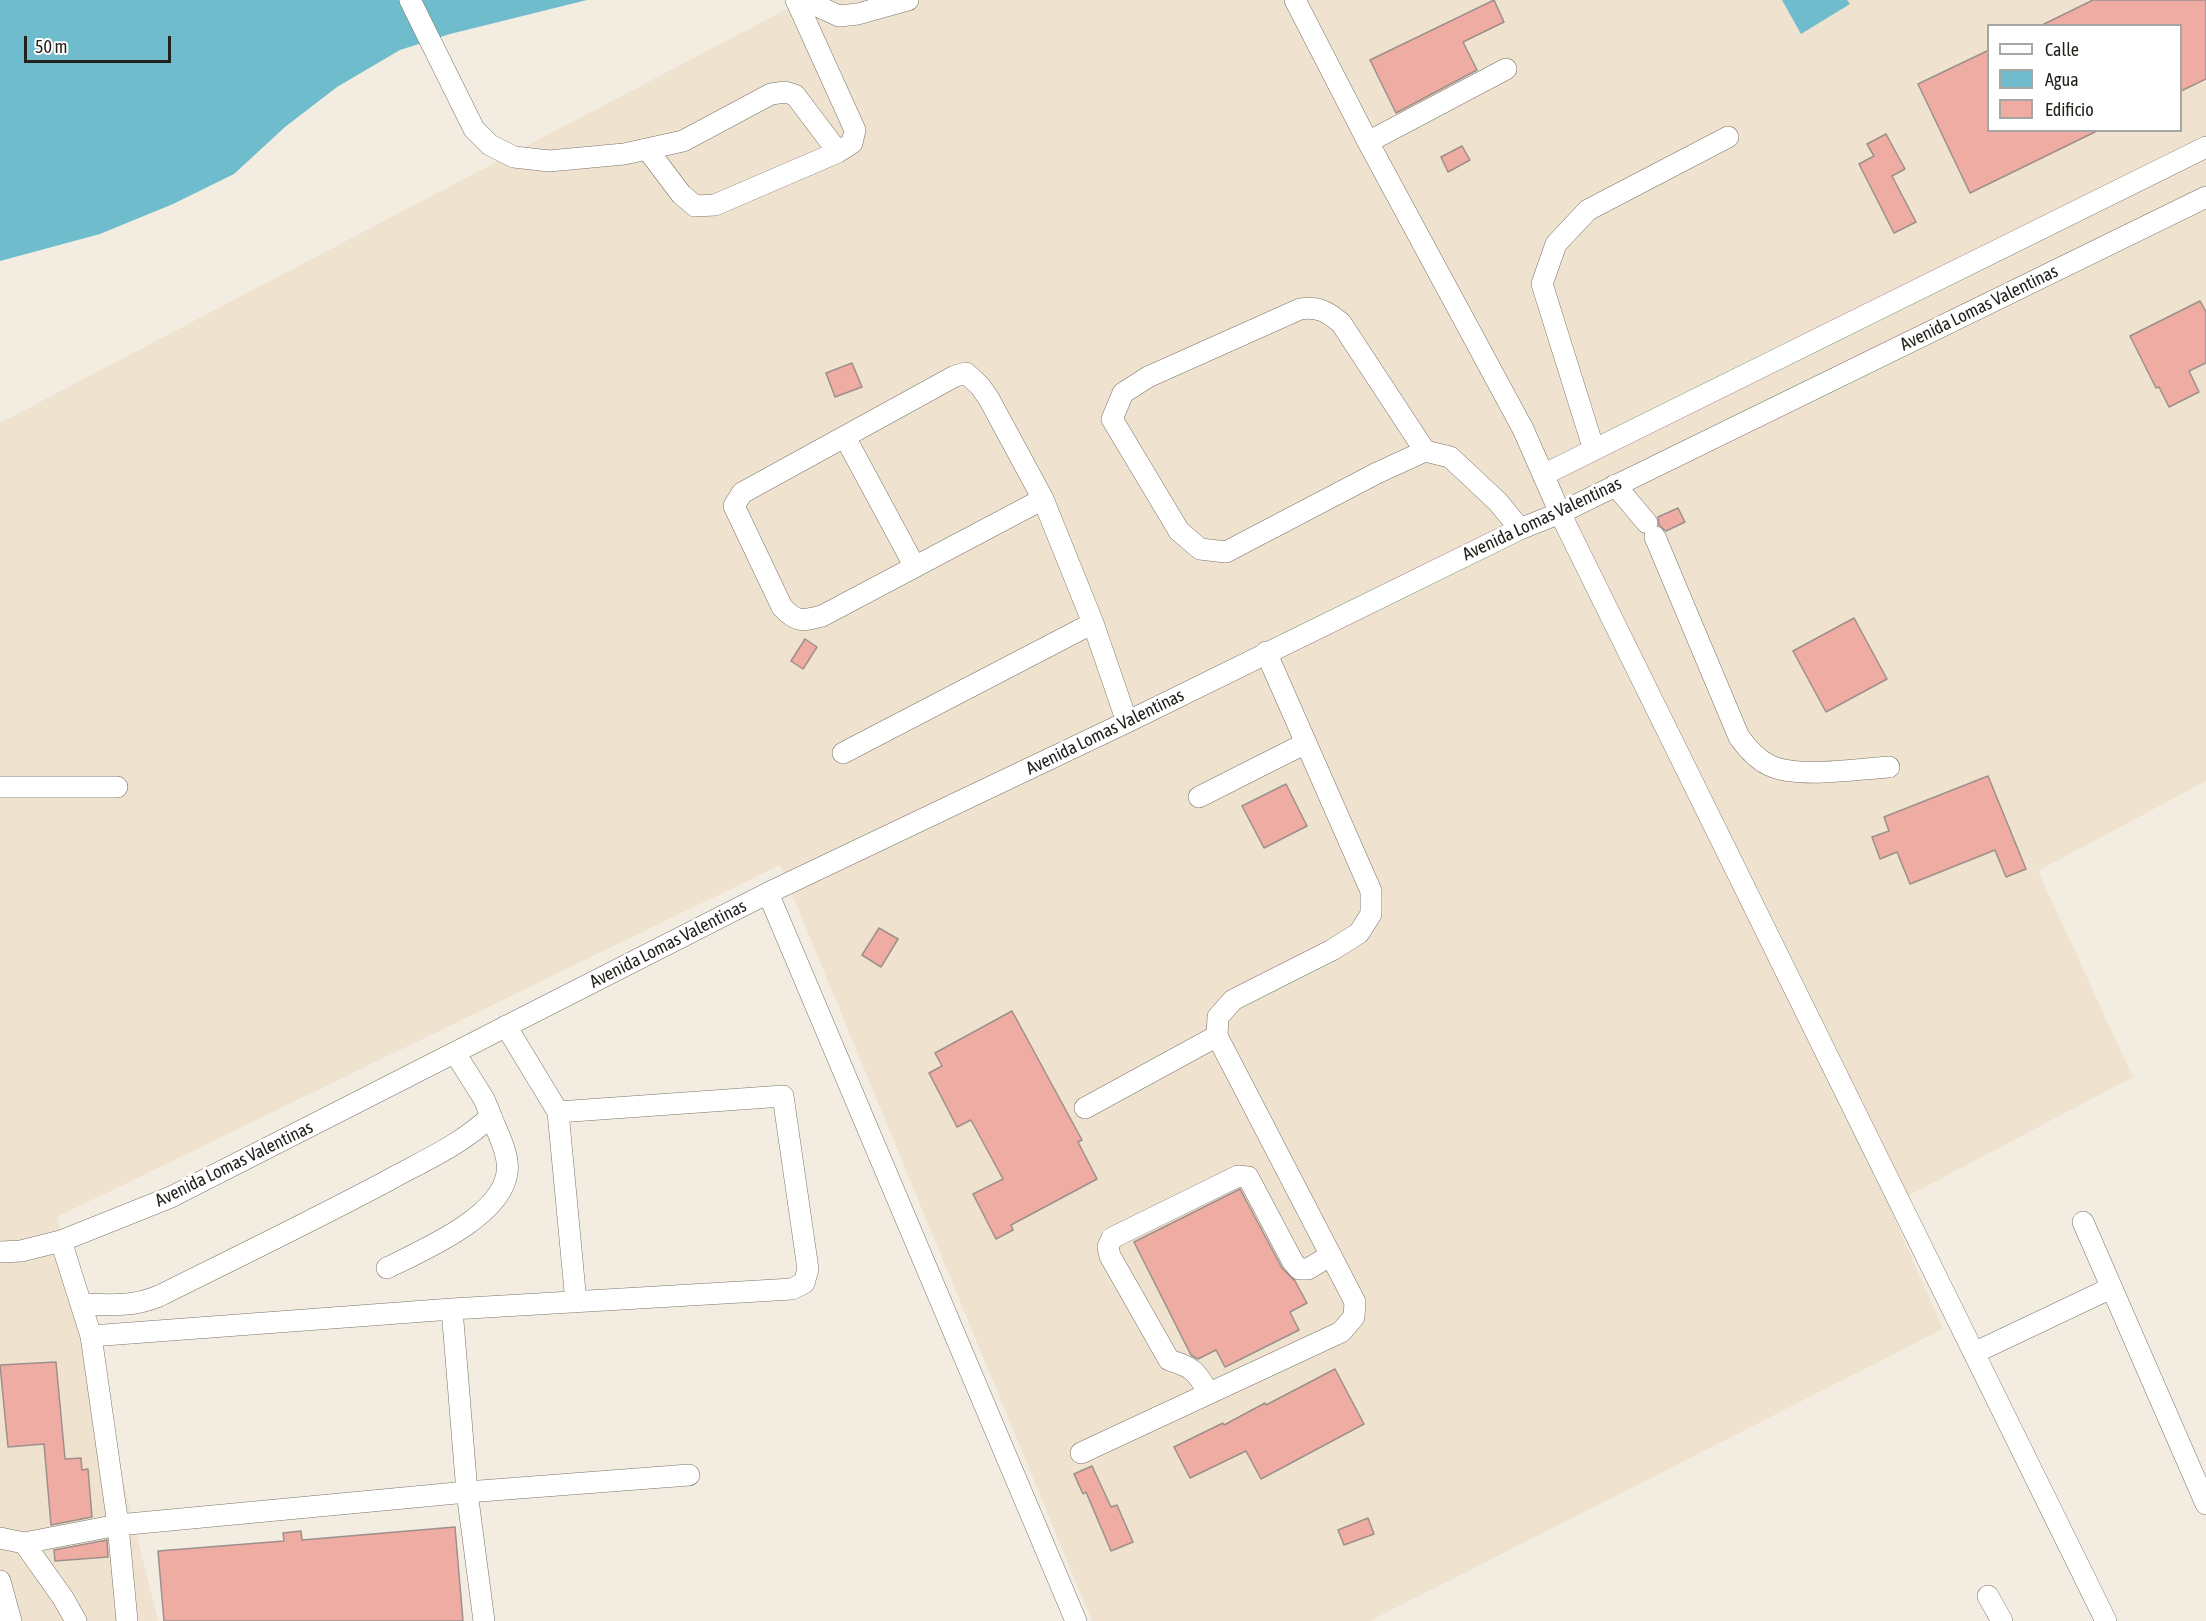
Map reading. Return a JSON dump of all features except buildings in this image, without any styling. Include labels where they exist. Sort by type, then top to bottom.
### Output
[{"type":"street","points":[[410,0],[474,129],[490,145],[514,157],[549,161],[624,154],[683,141],[771,94],[785,92],[795,95],[838,152]]},
{"type":"street","points":[[647,149],[681,194],[695,207],[715,205],[838,152],[852,143],[855,130],[796,0]]},
{"type":"street","points":[[804,0],[839,16],[858,14],[908,0]]},
{"type":"street","points":[[1295,0],[1368,142],[1518,419],[1560,513],[2106,1621]]},
{"type":"street","points":[[1368,142],[1506,69]]},
{"type":"street","points":[[1594,450],[1542,284],[1557,244],[1588,210],[1728,137]]},
{"type":"street","points":[[1543,475],[2206,147]]},
{"type":"street","name":"Avenida Lomas Valentinas","points":[[0,1252],[21,1251],[61,1241],[171,1197],[768,893],[1127,722],[1520,529],[1560,513],[2206,197]]},
{"type":"street","points":[[1425,451],[1341,323],[1328,312],[1311,307],[1300,309],[1148,376],[1124,393],[1112,419],[1179,531],[1200,549],[1226,552],[1377,473],[1425,451],[1450,457],[1498,502],[1520,529]]},
{"type":"street","points":[[1044,499],[822,616],[802,621],[791,617],[782,608],[734,506],[742,493],[955,376],[966,373],[980,386],[989,399],[1044,499],[1093,623],[1127,722]]},
{"type":"street","points":[[845,436],[915,567]]},
{"type":"street","points":[[1615,485],[1651,530],[1739,737],[1749,751],[1769,766],[1795,773],[1888,767]]},
{"type":"street","points":[[843,753],[1093,623]]},
{"type":"street","points":[[1081,1453],[1341,1332],[1354,1317],[1355,1302],[1217,1036],[1218,1017],[1233,1000],[1332,950],[1359,933],[1371,914],[1371,891],[1266,652]]},
{"type":"street","points":[[1199,797],[1306,742]]},
{"type":"street","points":[[0,787],[117,787]]},
{"type":"street","points":[[768,893],[1076,1621]]},
{"type":"street","points":[[506,1026],[558,1112],[576,1302]]},
{"type":"street","points":[[1084,1108],[1217,1036]]},
{"type":"street","points":[[387,1268],[448,1238],[491,1204],[503,1188],[508,1172],[506,1160],[491,1116],[478,1089],[455,1053]]},
{"type":"street","points":[[91,1336],[452,1309],[792,1289],[804,1282],[808,1269],[783,1096],[558,1112]]},
{"type":"street","points":[[82,1304],[126,1305],[145,1302],[159,1296],[337,1208],[454,1144],[475,1131],[491,1116]]},
{"type":"street","points":[[1208,1393],[1199,1375],[1188,1366],[1169,1360],[1110,1256],[1108,1247],[1112,1238],[1238,1176],[1248,1177],[1293,1262],[1299,1269],[1308,1269],[1331,1255]]},
{"type":"street","points":[[2083,1222],[2206,1504]]},
{"type":"street","points":[[61,1241],[91,1336],[118,1525],[127,1621]]},
{"type":"street","points":[[1974,1353],[2111,1288]]},
{"type":"street","points":[[452,1309],[467,1492],[484,1621]]},
{"type":"street","points":[[0,1538],[24,1543],[118,1525],[467,1492],[688,1475]]},
{"type":"street","points":[[24,1543],[63,1598],[76,1621]]},
{"type":"street","points":[[0,1581],[11,1621]]},
{"type":"street","points":[[1988,1596],[2002,1621]]},
{"type":"shaded area","points":[[804,0],[2206,0],[2206,781],[2038,871],[2133,1077],[1889,1206],[1943,1329],[1370,1621],[1092,1621],[780,865],[57,1217],[158,1621],[0,1621],[0,423]]},
{"type":"water","points":[[0,0],[587,0],[450,34],[400,50],[337,87],[285,127],[234,174],[173,204],[100,234],[0,261]]},
{"type":"water","points":[[1782,0],[1847,0],[1850,4],[1801,34]]}]
